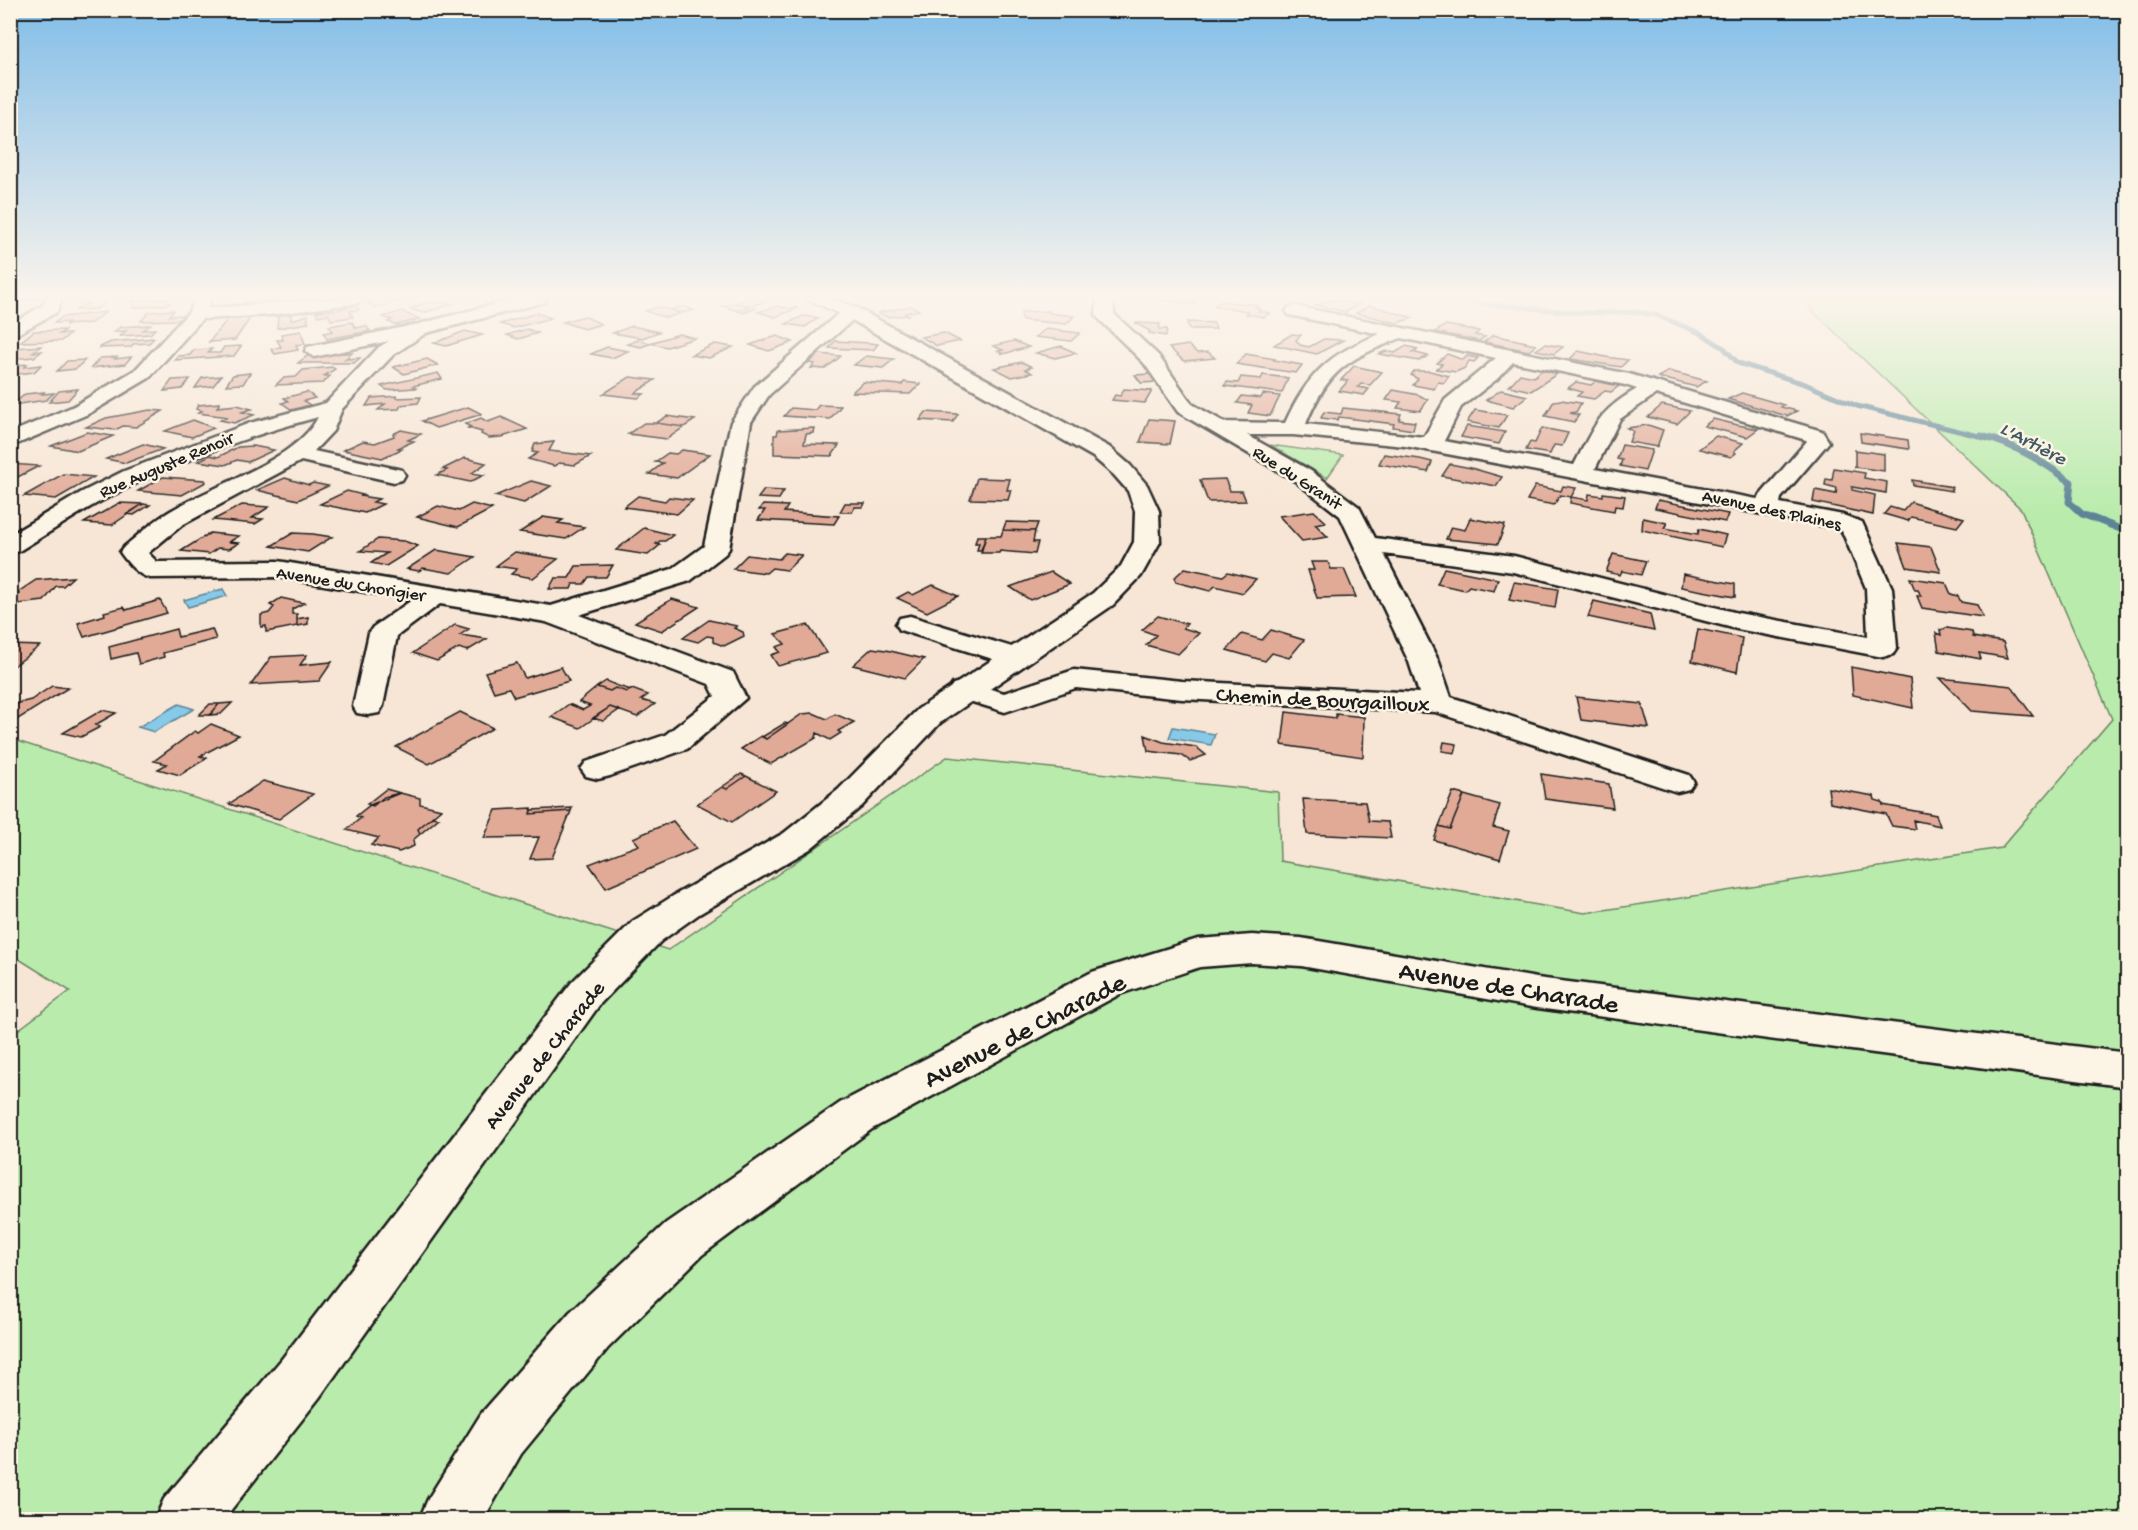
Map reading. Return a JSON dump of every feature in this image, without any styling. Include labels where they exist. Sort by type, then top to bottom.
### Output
[{"type":"street","points":[[10,441],[81,410],[142,374],[146,369]]},
{"type":"street","name":"Avenue du Chorigier","points":[[369,369],[333,408],[322,431],[298,454],[173,520],[133,552],[150,570],[278,569],[433,597],[552,615],[722,678],[731,698],[676,742],[598,769]]},
{"type":"street","points":[[552,615],[681,575],[716,549],[741,422],[762,392],[787,369]]},
{"type":"street","name":"Avenue de Charade","points":[[185,1520],[300,1379],[586,993],[647,931],[686,905],[796,841],[850,798],[929,716],[964,690],[1103,599],[1132,570],[1147,542],[1147,511],[1139,490],[1122,470],[1101,452],[954,369]]},
{"type":"street","name":"Rue du Granit","points":[[1158,369],[1176,399],[1185,408],[1303,476],[1350,512],[1424,662],[1438,703]]},
{"type":"street","points":[[1293,429],[1312,387],[1327,369]]},
{"type":"street","points":[[1431,444],[1452,404],[1496,369]]},
{"type":"street","points":[[1584,369],[1654,387],[1803,432],[1818,439],[1818,442],[1770,496],[1767,507]]},
{"type":"street","points":[[1582,472],[1611,416],[1620,407],[1654,387]]},
{"type":"street","name":"Rue Auguste Renoir","points":[[10,546],[90,497],[132,476],[257,427],[333,408]]},
{"type":"street","points":[[22,414],[81,410]]},
{"type":"street","name":"Avenue des Plaines","points":[[1220,428],[1293,429],[1431,444],[1834,519],[1853,527],[1879,588],[1883,648],[1737,621],[1514,564],[1366,543]]},
{"type":"street","points":[[298,454],[394,475]]},
{"type":"street","points":[[368,706],[383,633],[433,597]]},
{"type":"street","points":[[910,624],[1015,657]]},
{"type":"street","name":"Chemin de Bourgailloux","points":[[964,690],[1005,703],[1074,679],[1182,690],[1438,703],[1677,782]]},
{"type":"street","name":"Avenue de Charade","points":[[450,1520],[501,1434],[590,1330],[684,1239],[856,1116],[1106,983],[1198,953],[1252,949],[1302,952],[1537,993],[2127,1070]]},
{"type":"green space","points":[[1874,369],[2127,369],[2127,1519],[11,1519],[10,1036],[70,991],[11,954],[11,739],[668,950],[947,757],[1278,792],[1280,861],[1585,913],[2001,848],[2112,719],[2021,509]]},
{"type":"green space","points":[[1270,445],[1343,455],[1327,478]]},
{"type":"water","points":[[223,589],[227,596],[188,607],[184,600]]},
{"type":"water","points":[[179,704],[194,709],[154,732],[138,727]]},
{"type":"water","points":[[1173,727],[1215,734],[1211,745],[1169,738]]},
{"type":"building","points":[[10,369],[37,369],[34,372],[10,375]]},
{"type":"building","points":[[334,369],[324,376],[330,376],[323,383],[276,385],[283,378],[296,377],[303,370]]},
{"type":"building","points":[[397,369],[421,369],[404,374]]},
{"type":"building","points":[[997,369],[1026,369],[1032,373],[1012,377]]},
{"type":"building","points":[[1272,369],[1299,369],[1296,373]]},
{"type":"building","points":[[1351,369],[1382,372],[1370,385],[1361,384],[1358,387],[1369,389],[1364,395],[1339,391],[1348,381],[1341,380]]},
{"type":"building","points":[[1439,369],[1462,369],[1456,372]]},
{"type":"building","points":[[1542,370],[1557,374],[1531,391],[1509,386],[1520,374],[1534,377]]},
{"type":"building","points":[[1414,371],[1430,371],[1449,376],[1444,383],[1438,382],[1434,389],[1413,385],[1418,379],[1411,375]]},
{"type":"building","points":[[1669,371],[1707,381],[1696,387],[1658,377]]},
{"type":"building","points":[[250,373],[243,384],[226,385],[233,375]]},
{"type":"building","points":[[438,373],[442,379],[413,386],[416,388],[387,390],[381,386]]},
{"type":"building","points":[[1151,374],[1157,382],[1141,383],[1135,375]]},
{"type":"building","points":[[1263,375],[1288,378],[1282,393],[1224,386],[1227,382],[1238,383],[1241,377],[1261,379]]},
{"type":"building","points":[[221,376],[213,386],[195,388],[202,378]]},
{"type":"building","points":[[630,377],[655,380],[635,393],[644,394],[638,398],[603,394]]},
{"type":"building","points":[[190,379],[182,389],[164,391],[172,380]]},
{"type":"building","points":[[1596,381],[1619,386],[1611,392],[1605,391],[1594,399],[1577,396],[1582,392],[1568,388],[1576,382],[1591,385]]},
{"type":"building","points":[[863,382],[920,384],[910,394],[852,392]]},
{"type":"building","points":[[78,389],[68,400],[49,402],[59,391]]},
{"type":"building","points":[[1124,389],[1152,391],[1145,403],[1112,400],[1115,395],[1120,396]]},
{"type":"building","points":[[1393,390],[1419,395],[1428,400],[1420,411],[1397,408],[1401,402],[1386,400]]},
{"type":"building","points":[[1501,390],[1527,396],[1513,407],[1486,400]]},
{"type":"building","points":[[44,392],[42,394],[54,393],[46,400],[13,405],[25,394]]},
{"type":"building","points":[[307,392],[315,398],[304,401],[310,405],[292,410],[282,403],[288,401],[284,398]]},
{"type":"building","points":[[1742,393],[1797,411],[1787,416],[1728,399]]},
{"type":"building","points":[[1263,394],[1280,396],[1270,416],[1248,413],[1252,405],[1237,403],[1242,396],[1261,398]]},
{"type":"building","points":[[397,396],[396,398],[421,397],[418,403],[401,405],[399,409],[378,410],[385,404],[366,406],[371,398]]},
{"type":"building","points":[[1554,401],[1581,403],[1576,412],[1570,413],[1579,415],[1574,422],[1545,416]]},
{"type":"building","points":[[220,403],[217,407],[237,405],[252,409],[242,412],[254,415],[234,423],[220,420],[228,417],[198,413],[202,411],[196,409],[198,405]]},
{"type":"building","points":[[819,405],[841,406],[830,419],[784,416],[791,408],[815,410]]},
{"type":"building","points":[[1662,405],[1690,411],[1677,424],[1648,417]]},
{"type":"building","points":[[468,407],[482,414],[436,428],[422,421]]},
{"type":"building","points":[[1343,408],[1401,414],[1399,420],[1415,422],[1413,430],[1393,427],[1394,424],[1339,417],[1337,420],[1321,418],[1324,412],[1341,414]]},
{"type":"building","points":[[150,410],[163,411],[136,427],[123,426],[115,430],[86,427],[106,418]]},
{"type":"building","points":[[1475,410],[1507,415],[1499,428],[1467,422]]},
{"type":"building","points":[[926,412],[958,414],[953,422],[920,420]]},
{"type":"building","points":[[667,416],[695,420],[684,427],[656,423]]},
{"type":"building","points":[[501,417],[527,429],[502,437],[489,438],[481,434],[482,432],[468,428],[471,427],[465,424],[481,418],[488,422]]},
{"type":"building","points":[[1149,419],[1175,421],[1170,444],[1140,442]]},
{"type":"building","points":[[1713,419],[1758,429],[1747,437],[1704,426]]},
{"type":"building","points":[[193,420],[214,428],[192,437],[165,431]]},
{"type":"building","points":[[644,423],[684,427],[667,439],[628,434]]},
{"type":"building","points":[[1648,425],[1663,430],[1657,447],[1629,442],[1633,431],[1627,428]]},
{"type":"building","points":[[1467,426],[1505,432],[1499,444],[1461,437]]},
{"type":"building","points":[[814,428],[813,433],[806,434],[804,444],[839,445],[832,456],[774,454],[774,435],[777,435],[778,430]]},
{"type":"building","points":[[1542,428],[1568,433],[1562,446],[1554,445],[1550,454],[1526,450],[1530,442],[1535,443]]},
{"type":"building","points":[[401,430],[421,434],[408,440],[414,441],[398,448],[402,449],[382,458],[343,450],[363,441],[375,443],[394,436],[393,434]]},
{"type":"building","points":[[87,432],[113,436],[78,451],[51,446]]},
{"type":"building","points":[[1860,433],[1908,440],[1909,449],[1861,442]]},
{"type":"building","points":[[1716,436],[1743,443],[1731,457],[1699,449]]},
{"type":"building","points":[[554,442],[549,451],[591,456],[575,465],[559,463],[554,466],[528,459],[538,453],[532,452],[535,444]]},
{"type":"building","points":[[143,444],[163,449],[126,463],[106,459]]},
{"type":"building","points":[[1622,445],[1652,450],[1645,471],[1620,466],[1622,460],[1617,459]]},
{"type":"building","points":[[253,446],[274,450],[248,462],[237,460],[225,465],[198,461],[210,455],[218,457],[238,447]]},
{"type":"building","points":[[682,450],[710,454],[677,478],[649,474],[663,463],[655,462],[668,453],[676,454]]},
{"type":"building","points":[[1855,450],[1884,454],[1884,471],[1855,467]]},
{"type":"building","points":[[1384,454],[1432,462],[1428,472],[1379,464]]},
{"type":"building","points":[[465,458],[486,463],[472,473],[484,475],[470,482],[437,475],[447,470],[443,469]]},
{"type":"building","points":[[10,464],[39,466],[10,481]]},
{"type":"building","points":[[1450,464],[1502,477],[1496,486],[1442,476]]},
{"type":"building","points":[[1834,468],[1865,473],[1864,478],[1887,482],[1886,493],[1852,487],[1852,490],[1875,495],[1873,515],[1813,502],[1815,490],[1836,494],[1837,488],[1825,485],[1826,479],[1832,480]]},
{"type":"building","points":[[63,474],[94,477],[56,499],[24,496]]},
{"type":"building","points":[[163,477],[205,480],[206,482],[182,495],[138,491]]},
{"type":"building","points":[[285,478],[309,485],[313,483],[328,486],[298,500],[257,490]]},
{"type":"building","points":[[977,478],[1010,479],[1007,490],[1011,490],[1008,500],[970,499]]},
{"type":"building","points":[[1225,479],[1230,491],[1242,491],[1246,501],[1208,502],[1200,480]]},
{"type":"building","points":[[1912,480],[1952,487],[1952,491],[1913,485]]},
{"type":"building","points":[[531,481],[551,486],[524,503],[495,496]]},
{"type":"building","points":[[1535,486],[1561,491],[1563,486],[1576,488],[1571,497],[1560,495],[1554,505],[1527,500]]},
{"type":"building","points":[[764,490],[784,491],[779,499],[758,498]]},
{"type":"building","points":[[347,491],[379,499],[373,502],[383,504],[365,513],[320,504]]},
{"type":"building","points":[[1603,493],[1625,496],[1623,507],[1615,506],[1614,511],[1570,503],[1571,497],[1588,500],[1589,494],[1603,496]]},
{"type":"building","points":[[638,496],[665,501],[669,497],[693,500],[677,514],[624,507]]},
{"type":"building","points":[[1658,500],[1728,514],[1725,522],[1655,508]]},
{"type":"building","points":[[1911,502],[1964,518],[1957,527],[1911,517],[1908,521],[1884,514],[1890,507],[1903,511]]},
{"type":"building","points":[[119,503],[143,504],[112,525],[84,523]]},
{"type":"building","points":[[845,503],[865,503],[863,507],[855,507],[852,512],[840,512]]},
{"type":"building","points":[[143,504],[150,505],[134,515],[127,514]]},
{"type":"building","points":[[472,504],[492,509],[458,527],[417,517],[438,506],[459,511]]},
{"type":"building","points":[[242,505],[269,507],[252,518],[263,519],[255,524],[213,520]]},
{"type":"building","points":[[763,505],[788,506],[784,512],[839,516],[834,524],[758,520],[765,510],[759,510]]},
{"type":"building","points":[[1314,511],[1326,522],[1315,524],[1328,537],[1302,541],[1279,516]]},
{"type":"building","points":[[543,517],[563,520],[558,523],[584,527],[566,539],[520,532]]},
{"type":"building","points":[[1470,518],[1505,525],[1498,544],[1446,539],[1451,527],[1465,530]]},
{"type":"building","points":[[1643,518],[1667,523],[1664,528],[1698,534],[1699,529],[1726,535],[1722,547],[1642,530]]},
{"type":"building","points":[[1006,522],[1038,523],[1035,531],[1003,530]]},
{"type":"building","points":[[644,528],[673,535],[656,544],[660,545],[648,555],[616,550]]},
{"type":"building","points":[[1003,530],[1035,531],[1033,542],[1038,542],[1035,554],[1000,551],[999,553],[981,553],[986,536],[1001,536]]},
{"type":"building","points":[[210,533],[239,536],[229,542],[239,543],[229,549],[218,548],[209,554],[181,551]]},
{"type":"building","points":[[293,533],[332,537],[308,552],[271,546]]},
{"type":"building","points":[[977,536],[986,536],[981,550],[977,550],[979,543],[975,543]]},
{"type":"building","points":[[378,539],[404,541],[418,546],[386,566],[371,563],[387,553],[360,551]]},
{"type":"building","points":[[1898,543],[1931,547],[1941,572],[1907,567]]},
{"type":"building","points":[[436,550],[475,557],[451,573],[423,568],[419,571],[407,569]]},
{"type":"building","points":[[515,552],[558,559],[533,578],[511,574],[517,569],[496,566]]},
{"type":"building","points":[[785,553],[802,555],[787,570],[772,568],[766,573],[733,569],[747,555],[779,559]]},
{"type":"building","points":[[1613,554],[1646,561],[1641,575],[1622,571],[1620,575],[1606,572]]},
{"type":"building","points":[[1311,562],[1328,562],[1331,569],[1344,569],[1356,597],[1317,598],[1308,570],[1314,570]]},
{"type":"building","points":[[613,565],[606,577],[589,577],[584,584],[573,584],[571,589],[549,589],[555,578],[569,578],[576,566]]},
{"type":"building","points":[[1185,568],[1223,576],[1228,572],[1256,579],[1243,593],[1215,586],[1210,591],[1176,582],[1174,578]]},
{"type":"building","points":[[1444,568],[1498,579],[1494,591],[1469,586],[1465,590],[1437,584]]},
{"type":"building","points":[[1051,572],[1070,584],[1030,600],[1010,587]]},
{"type":"building","points":[[1683,574],[1735,584],[1735,597],[1681,587]]},
{"type":"building","points":[[73,577],[63,586],[56,586],[44,601],[10,605],[10,601],[19,594],[15,594],[36,580]]},
{"type":"building","points":[[1910,578],[1946,583],[1951,594],[1958,596],[1961,602],[1977,605],[1983,617],[1922,608],[1917,596],[1921,596],[1918,590],[1915,590]]},
{"type":"building","points":[[1514,582],[1558,589],[1555,608],[1509,600]]},
{"type":"building","points":[[933,585],[958,596],[927,612],[897,598],[908,592],[913,595]]},
{"type":"building","points":[[281,598],[304,603],[292,609],[292,614],[297,614],[297,626],[266,632],[266,626],[261,627],[261,615],[269,613],[274,607],[270,605]]},
{"type":"building","points":[[672,599],[699,607],[662,631],[635,622]]},
{"type":"building","points":[[160,600],[167,613],[84,637],[78,623],[105,615],[104,612],[124,607],[126,610]]},
{"type":"building","points":[[1594,601],[1650,614],[1654,631],[1588,617]]},
{"type":"building","points":[[1158,616],[1187,624],[1183,628],[1199,633],[1178,654],[1146,645],[1156,635],[1142,630]]},
{"type":"building","points":[[308,617],[308,624],[297,626],[297,619]]},
{"type":"building","points":[[709,620],[737,626],[734,628],[743,632],[744,636],[724,646],[713,642],[713,637],[707,636],[698,642],[683,638]]},
{"type":"building","points":[[455,625],[469,629],[460,635],[487,639],[467,651],[459,648],[437,661],[413,653]]},
{"type":"building","points":[[808,625],[827,653],[778,666],[771,655],[780,652],[776,647],[785,644],[775,634]]},
{"type":"building","points":[[1947,628],[1972,632],[1973,637],[2003,642],[2008,658],[1979,653],[1981,659],[1939,651],[1936,633],[1941,635],[1940,630]]},
{"type":"building","points":[[176,629],[178,637],[212,629],[216,639],[163,653],[164,657],[139,664],[136,653],[111,659],[109,647]]},
{"type":"building","points":[[1698,629],[1742,638],[1737,672],[1692,661]]},
{"type":"building","points":[[1271,630],[1304,640],[1289,658],[1272,653],[1265,661],[1227,650],[1242,634],[1262,640]]},
{"type":"building","points":[[10,645],[40,646],[10,669]]},
{"type":"building","points":[[872,648],[924,659],[905,678],[853,665]]},
{"type":"building","points":[[307,655],[300,665],[332,662],[319,681],[251,685],[271,657]]},
{"type":"building","points":[[517,663],[525,678],[561,667],[569,681],[514,697],[509,688],[494,692],[485,672]]},
{"type":"building","points":[[1851,667],[1910,679],[1913,708],[1853,695]]},
{"type":"building","points":[[1940,678],[2011,686],[2033,716],[1972,711]]},
{"type":"building","points":[[606,681],[631,690],[627,692],[615,688],[610,691],[597,687]]},
{"type":"building","points":[[52,686],[68,688],[10,724],[10,705],[31,700]]},
{"type":"building","points":[[597,687],[610,691],[615,688],[627,692],[632,689],[648,695],[641,700],[655,704],[637,717],[610,707],[580,728],[551,717],[569,704],[583,710],[590,706],[579,702]]},
{"type":"building","points":[[1576,697],[1642,704],[1649,728],[1581,720]]},
{"type":"building","points":[[232,703],[221,714],[210,715],[219,704]]},
{"type":"building","points":[[210,704],[219,704],[210,715],[199,715]]},
{"type":"building","points":[[610,707],[619,710],[603,721],[593,718]]},
{"type":"building","points":[[102,710],[116,713],[95,725],[100,727],[81,737],[63,733]]},
{"type":"building","points":[[460,712],[493,728],[429,764],[396,747]]},
{"type":"building","points":[[1286,712],[1336,718],[1336,714],[1364,717],[1363,757],[1282,745]]},
{"type":"building","points":[[813,713],[827,719],[835,714],[854,722],[838,731],[841,733],[830,740],[817,733],[816,738],[771,764],[741,749],[761,736],[766,739],[802,714]]},
{"type":"building","points":[[785,723],[788,724],[766,739],[762,737]]},
{"type":"building","points":[[211,724],[239,735],[200,756],[207,758],[180,775],[158,769],[167,764],[154,761],[195,731],[198,733]]},
{"type":"building","points":[[1145,735],[1163,742],[1196,747],[1206,755],[1190,761],[1181,755],[1148,751]]},
{"type":"building","points":[[1444,742],[1457,744],[1455,753],[1442,751]]},
{"type":"building","points":[[741,774],[746,776],[727,789],[722,787]]},
{"type":"building","points":[[1541,774],[1609,784],[1613,808],[1545,799]]},
{"type":"building","points":[[746,776],[776,791],[732,822],[697,804],[722,787],[727,789]]},
{"type":"building","points":[[263,781],[313,794],[279,819],[229,804]]},
{"type":"building","points":[[1828,788],[1874,796],[1875,800],[1882,802],[1883,805],[1936,815],[1940,826],[1913,820],[1915,829],[1892,826],[1886,814],[1830,803]]},
{"type":"building","points":[[386,789],[400,793],[384,797],[373,806],[367,804]]},
{"type":"building","points":[[1453,792],[1464,795],[1450,829],[1439,826]]},
{"type":"building","points":[[400,793],[420,798],[420,804],[441,809],[418,829],[420,834],[413,840],[414,846],[399,852],[371,845],[379,838],[346,830],[361,818],[356,816],[370,805]]},
{"type":"building","points":[[1464,795],[1500,805],[1493,827],[1509,831],[1500,859],[1434,840],[1439,826],[1450,829]]},
{"type":"building","points":[[1303,799],[1365,802],[1369,821],[1388,822],[1391,838],[1307,834]]},
{"type":"building","points":[[532,808],[530,814],[571,811],[552,858],[530,859],[539,837],[484,838],[496,810]]},
{"type":"building","points":[[572,808],[571,811],[530,814],[531,810]]},
{"type":"building","points":[[432,817],[439,818],[420,834],[418,829]]},
{"type":"building","points":[[673,821],[696,849],[606,888],[589,864],[639,845],[633,838]]},
{"type":"waterway","name":"L'Artière","points":[[1758,369],[1805,384],[1857,406],[1987,438]]},
{"type":"waterway","name":"L'Artière","points":[[1981,436],[2017,449],[2050,467],[2071,482],[2069,502],[2082,514],[2128,532]]}]
